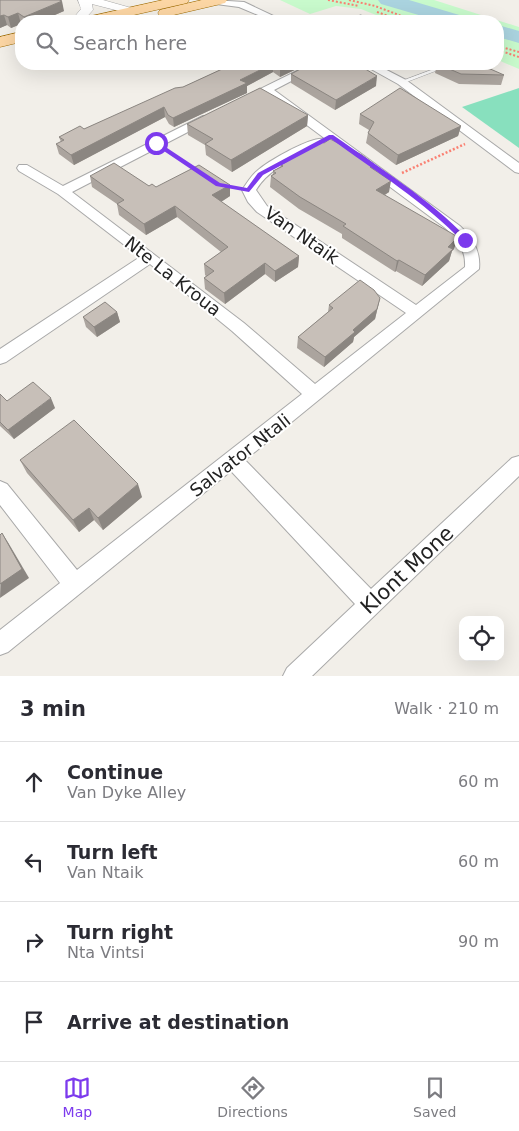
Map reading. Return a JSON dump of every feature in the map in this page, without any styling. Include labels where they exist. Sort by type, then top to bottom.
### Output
[{"type":"main road","points":[[133,15],[182,0]]},
{"type":"main road","points":[[136,15],[218,0]]},
{"type":"main road","points":[[0,42],[15,38]]},
{"type":"main road","points":[[0,51],[15,47]]},
{"type":"street","points":[[82,15],[87,10],[84,0]]},
{"type":"street","points":[[90,0],[128,15]]},
{"type":"street","points":[[218,0],[248,4],[268,15]]},
{"type":"street","points":[[249,98],[306,70]]},
{"type":"street","points":[[379,70],[402,82],[519,169]]},
{"type":"street","points":[[266,89],[390,178]]},
{"type":"street","points":[[63,190],[215,114]]},
{"type":"street","name":"Van Ntaik","points":[[331,137],[261,174],[253,182],[249,190],[253,199],[262,209],[418,313]]},
{"type":"street","name":"Nte La Kroua","points":[[23,168],[63,190],[150,257],[238,327],[315,395]]},
{"type":"street","name":"Salvator Ntali","points":[[0,644],[468,274],[472,269],[473,261],[465,240],[454,228],[390,178]]},
{"type":"street","points":[[0,357],[150,257]]},
{"type":"street","points":[[234,460],[371,604]]},
{"type":"street","name":"Klont Mone","points":[[295,676],[519,464]]},
{"type":"street","points":[[0,490],[75,584]]},
{"type":"lane","points":[[402,82],[436,70]]},
{"type":"path","points":[[349,0],[375,6],[399,15]]},
{"type":"path","points":[[504,48],[519,52]]},
{"type":"path","points":[[504,52],[519,57]]},
{"type":"path","points":[[390,178],[477,139]]},
{"type":"path","points":[[156,143],[202,174]]},
{"type":"green space","points":[[280,0],[434,0],[481,15],[376,15],[361,9],[336,6],[310,14]]},
{"type":"green space","points":[[504,22],[519,27],[519,69],[504,63]]},
{"type":"green space","points":[[519,88],[519,148],[462,107]]},
{"type":"building","points":[[0,0],[62,1],[29,15],[18,13],[8,17],[0,16]]},
{"type":"building","points":[[220,70],[260,70],[240,80],[247,83],[173,118],[168,115],[164,107],[71,155],[56,144],[64,140],[59,137],[80,126],[84,129],[175,88],[183,87]]},
{"type":"building","points":[[299,70],[367,70],[377,76],[336,100],[291,74]]},
{"type":"building","points":[[452,70],[493,70],[504,75],[461,74]]},
{"type":"building","points":[[260,88],[308,115],[231,160],[205,144],[213,139],[187,124]]},
{"type":"building","points":[[400,88],[461,126],[398,155],[368,133],[374,122],[360,114]]},
{"type":"building","points":[[330,139],[362,155],[375,165],[370,167],[391,181],[376,190],[458,237],[448,247],[453,249],[425,275],[399,260],[397,261],[343,226],[346,224],[300,197],[271,176],[276,173],[273,171],[283,166],[281,165],[320,141],[324,143]]},
{"type":"building","points":[[114,163],[149,186],[152,184],[156,187],[199,165],[230,185],[212,195],[299,256],[275,271],[265,263],[224,293],[204,278],[214,271],[204,264],[228,247],[175,206],[144,224],[117,204],[124,200],[90,176]]},
{"type":"building","points":[[360,280],[374,290],[380,298],[377,309],[353,330],[355,332],[325,357],[298,337],[333,308],[329,305]]},
{"type":"building","points":[[105,302],[117,312],[94,327],[83,317]]},
{"type":"building","points":[[33,382],[51,398],[8,430],[0,422],[0,394],[7,401]]},
{"type":"building","points":[[74,420],[138,484],[98,518],[89,508],[73,520],[20,460]]},
{"type":"building","points":[[2,533],[22,569],[0,584],[0,535]]},
{"type":"waterway","points":[[388,0],[439,15]]},
{"type":"waterway","points":[[504,33],[519,37]]},
{"type":"route","points":[[156,143],[218,185],[249,190],[253,182],[270,168],[331,137],[390,178],[454,228],[465,240]]}]
